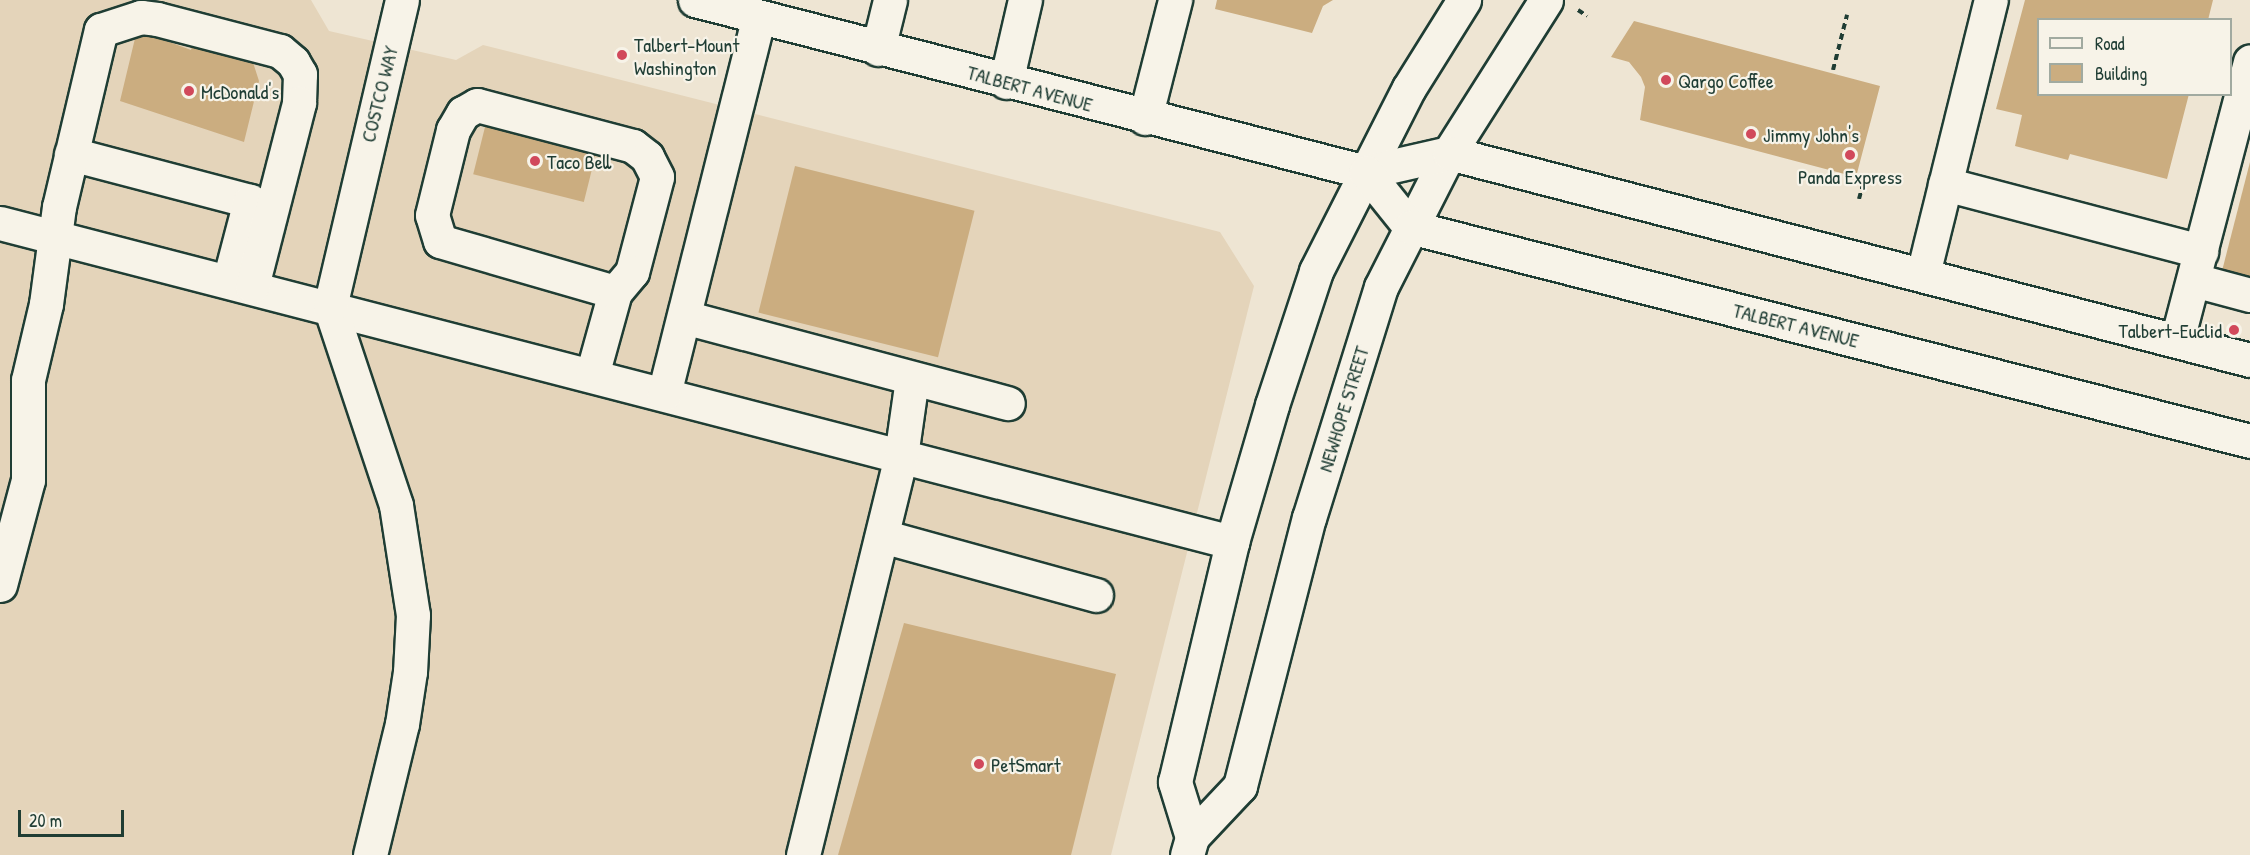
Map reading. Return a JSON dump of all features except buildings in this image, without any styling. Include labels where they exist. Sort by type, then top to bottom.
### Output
[{"type":"main road","name":"COSTCO WAY","points":[[330,307],[356,188],[402,0]]},
{"type":"main road","name":"TALBERT AVENUE","points":[[695,0],[1145,118],[1366,172],[1449,153],[2250,360]]},
{"type":"main road","points":[[878,49],[890,0]]},
{"type":"main road","points":[[1006,81],[1025,0]]},
{"type":"main road","points":[[1145,118],[1175,0]]},
{"type":"main road","name":"NEWHOPE STREET","points":[[1190,846],[1175,782],[1232,542],[1316,272],[1417,75],[1464,0]]},
{"type":"main road","name":"NEWHOPE STREET","points":[[1190,846],[1240,786],[1309,518],[1381,287],[1449,153],[1546,0]]},
{"type":"main road","points":[[1923,274],[1991,0]]},
{"type":"main road","points":[[0,585],[28,480],[28,380],[71,154],[101,30],[141,17],[157,20],[280,51],[293,62],[300,74],[299,103],[240,284]]},
{"type":"main road","points":[[664,394],[759,17]]},
{"type":"main road","points":[[2177,340],[2250,61]]},
{"type":"main road","points":[[592,375],[615,292],[632,272],[657,177],[647,157],[633,146],[477,105],[463,113],[453,130],[432,215],[441,240],[460,249],[615,292]]},
{"type":"main road","points":[[71,154],[250,201],[240,284]]},
{"type":"main road","points":[[1366,172],[1410,226]]},
{"type":"main road","points":[[1945,184],[2197,266],[2250,295]]},
{"type":"main road","points":[[0,223],[1232,542]]},
{"type":"main road","name":"TALBERT AVENUE","points":[[1410,226],[2250,441]]},
{"type":"main road","points":[[330,307],[396,505],[413,615],[402,724],[370,855]]},
{"type":"main road","points":[[684,317],[1008,404]]},
{"type":"main road","points":[[803,855],[901,456],[912,379]]},
{"type":"main road","points":[[882,536],[1096,595]]},
{"type":"path","points":[[1833,70],[1847,15]]},
{"type":"path","points":[[1858,199],[1863,184]]},
{"type":"shaded area","points":[[0,0],[311,0],[329,31],[456,60],[483,45],[1220,232],[1254,286],[1111,855],[0,855]]},
{"type":"place","name":"Talbert-Mount Washington","points":[[622,55]]},
{"type":"place","name":"Qargo Coffee","points":[[1666,80]]},
{"type":"place","name":"McDonald's","points":[[189,91]]},
{"type":"place","name":"Jimmy John's","points":[[1751,134]]},
{"type":"place","name":"Panda Express","points":[[1850,155]]},
{"type":"place","name":"Taco Bell","points":[[535,161]]},
{"type":"place","name":"Talbert-Euclid","points":[[2234,330]]},
{"type":"place","name":"PetSmart","points":[[979,764]]}]
